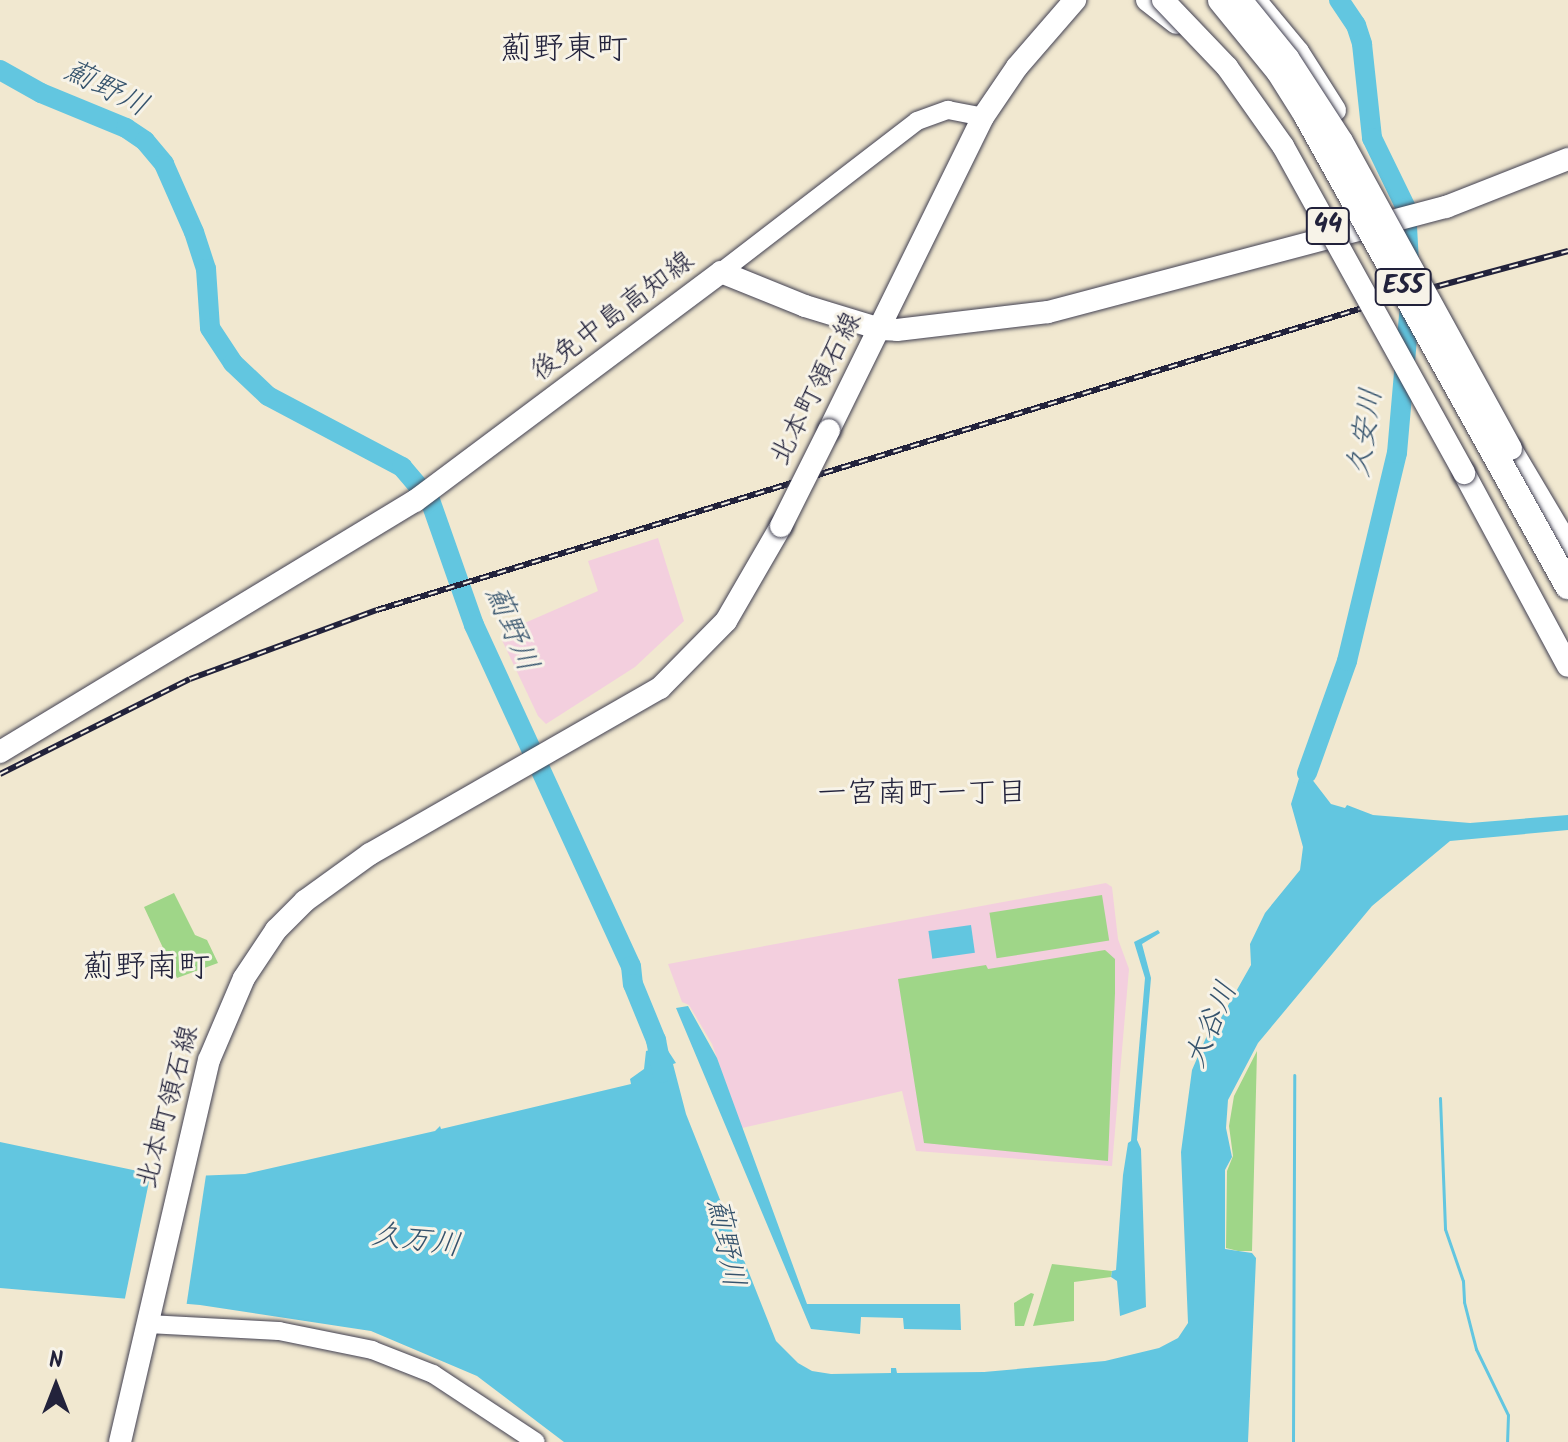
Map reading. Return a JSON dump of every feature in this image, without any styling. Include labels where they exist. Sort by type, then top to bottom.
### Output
[{"type":"highway","name":"E55","points":[[1221,0],[1279,71],[1306,114],[1568,586]]},
{"type":"main road","name":"北本町領石線","points":[[120,1442],[215,1039],[248,971],[284,920],[333,879],[370,854],[660,688],[688,663],[740,603],[880,329],[983,117],[1017,67],[1075,0]]},
{"type":"main road","name":"44","points":[[1147,0],[1196,42],[1234,87],[1275,149],[1568,666]]},
{"type":"main road","name":"44","points":[[1163,0],[1227,67],[1283,146],[1460,476]]},
{"type":"main road","name":"44","points":[[1241,0],[1288,58],[1342,141],[1568,545]]},
{"type":"main road","points":[[1255,0],[1298,52],[1335,110],[1515,446]]},
{"type":"main road","name":"後免中島高知線","points":[[0,752],[426,493],[721,272],[805,306],[880,329],[897,330],[1048,312],[1478,196],[1568,159]]},
{"type":"street","points":[[721,272],[917,121],[948,110],[983,117]]},
{"type":"street","points":[[149,1320],[279,1331],[372,1350],[433,1374],[536,1442]]},
{"type":"shaded area","points":[[658,538],[684,621],[635,667],[546,724],[538,716],[501,638],[508,635],[506,631],[598,591],[588,561]]},
{"type":"shaded area","points":[[1106,883],[1112,887],[1118,939],[1129,969],[1112,1166],[916,1151],[902,1091],[742,1128],[712,1044],[689,1005],[682,1002],[668,964]]},
{"type":"green space","points":[[174,893],[195,935],[207,940],[218,963],[177,978],[144,907]]},
{"type":"green space","points":[[1102,895],[1109,940],[997,958],[989,913]]},
{"type":"green space","points":[[1105,950],[1115,959],[1108,1161],[924,1143],[898,979],[986,965],[988,969]]},
{"type":"green space","points":[[1257,1051],[1252,1251],[1238,1251],[1226,1248],[1227,1171],[1233,1156],[1229,1126],[1234,1096]]},
{"type":"green space","points":[[1052,1264],[1112,1271],[1111,1277],[1074,1282],[1074,1321],[1033,1326]]},
{"type":"green space","points":[[1034,1294],[1024,1326],[1015,1326],[1014,1303]]},
{"type":"water","name":"久万川","points":[[1309,746],[1318,749],[1311,778],[1331,804],[1345,808],[1347,805],[1373,815],[1470,823],[1568,815],[1568,830],[1450,841],[1372,906],[1258,1043],[1228,1100],[1226,1128],[1232,1157],[1225,1170],[1225,1249],[1252,1253],[1256,1258],[1248,1442],[564,1442],[477,1376],[371,1331],[200,1305],[0,1288],[0,1142],[133,1170],[193,1176],[245,1174],[435,1131],[440,1126],[441,1129],[631,1084],[630,1079],[644,1069],[646,1051],[665,1046],[676,1063],[673,1064],[686,1114],[776,1341],[798,1363],[812,1371],[831,1374],[891,1373],[891,1368],[896,1368],[897,1373],[984,1372],[1105,1361],[1159,1348],[1178,1338],[1188,1323],[1181,1152],[1192,1070],[1209,1031],[1217,1025],[1251,965],[1250,944],[1265,913],[1300,870],[1303,847],[1291,804]]},
{"type":"water","points":[[971,925],[975,953],[932,959],[928,931]]},
{"type":"water","points":[[1158,930],[1160,933],[1142,944],[1151,978],[1137,1140],[1141,1149],[1146,1307],[1120,1316],[1117,1281],[1111,1277],[1112,1271],[1116,1270],[1123,1175],[1128,1143],[1131,1141],[1145,978],[1134,942]]},
{"type":"water","points":[[688,1006],[717,1058],[807,1304],[960,1304],[961,1330],[904,1329],[903,1318],[861,1317],[860,1334],[811,1329],[676,1008]]},
{"type":"pier","points":[[151,1172],[206,1175],[186,1308],[124,1303]]},
{"type":"waterway","name":"久安川","points":[[1339,0],[1356,25],[1362,44],[1372,138],[1406,208],[1409,263]]},
{"type":"waterway","name":"薊野川","points":[[0,70],[41,93],[126,128],[145,141],[164,164],[194,232],[206,269],[210,328],[233,363],[268,396],[402,467],[430,500],[474,625],[631,966],[633,984],[656,1040],[662,1072]]},
{"type":"waterway","name":"久安川","points":[[1307,773],[1347,661],[1397,453],[1410,303]]},
{"type":"waterway","points":[[1293,1442],[1294,1075]]},
{"type":"waterway","points":[[1440,1098],[1445,1229],[1463,1281],[1464,1302],[1476,1349],[1508,1415],[1507,1442]]},
{"type":"railway","points":[[0,774],[190,679],[377,610],[1405,295],[1568,251]]},
{"type":"district","name":"薊野東町","points":[[564,50]]},
{"type":"district","name":"一宮南町一丁目","points":[[922,794]]},
{"type":"district","name":"薊野南町","points":[[146,968]]},
{"type":"water label","name":"大谷川","points":[[1212,1025]]}]
